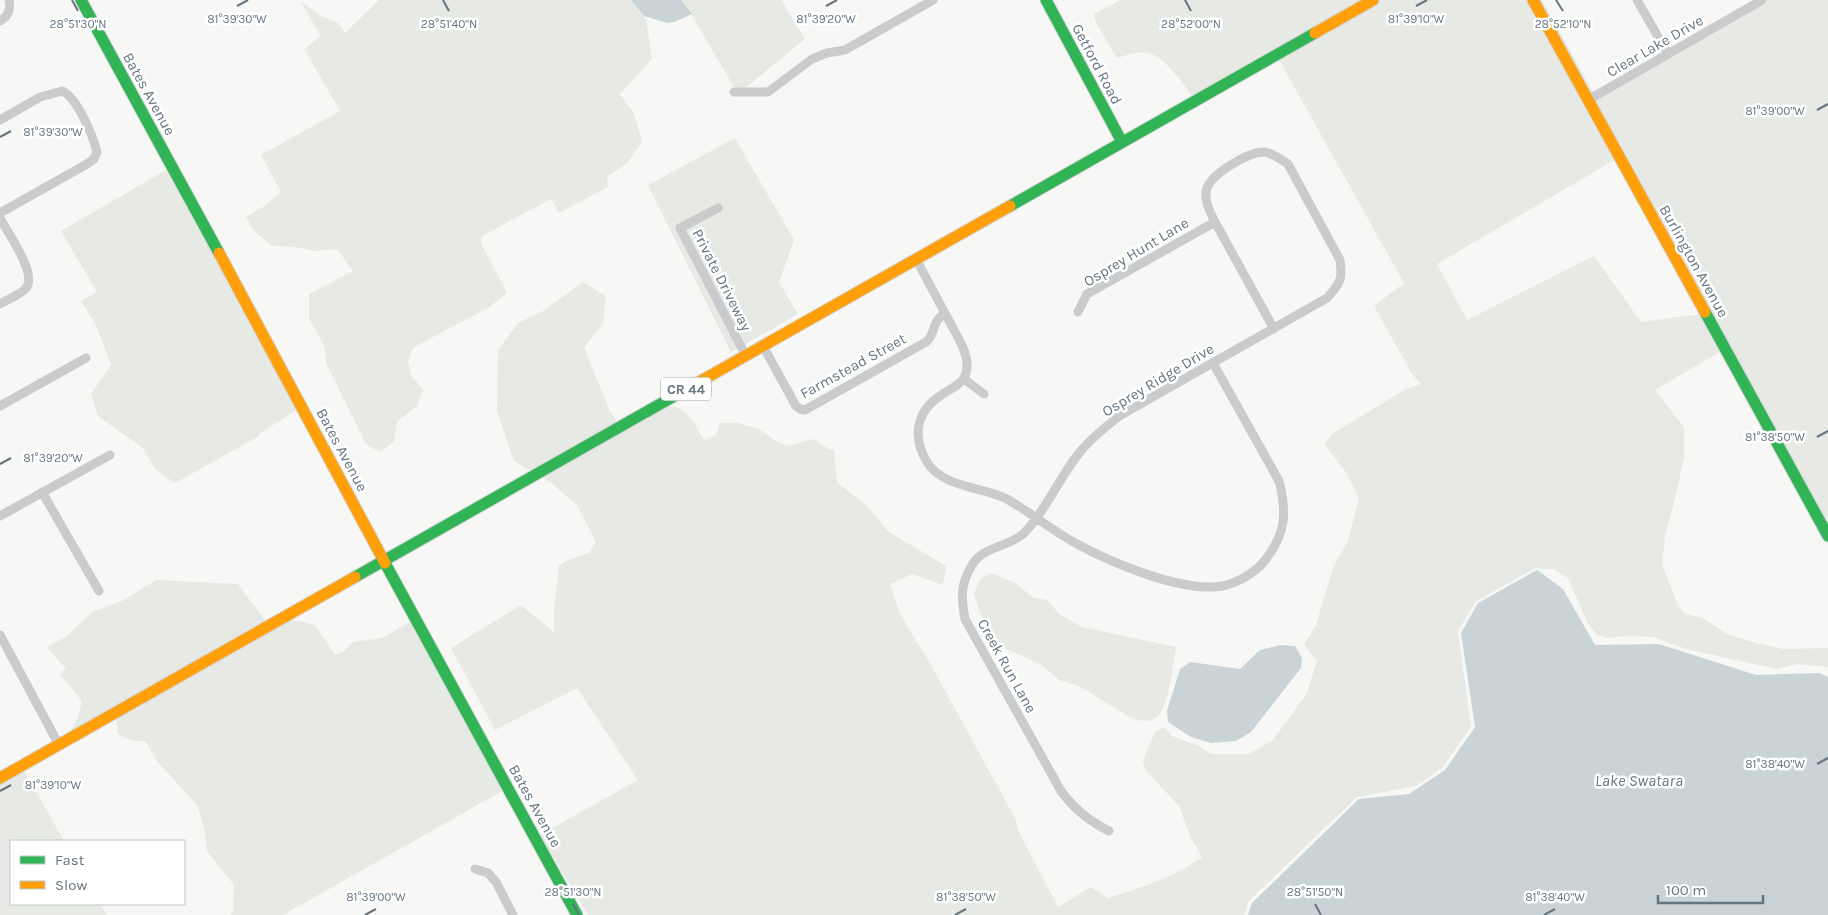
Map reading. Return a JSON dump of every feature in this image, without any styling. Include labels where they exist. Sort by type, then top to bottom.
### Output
[{"type":"street","points":[[0,21],[7,16],[10,8],[9,0]]},
{"type":"street","name":"Bates Avenue","points":[[81,0],[577,915]]},
{"type":"street","points":[[734,92],[768,92],[812,59],[827,53],[846,50],[933,0]]},
{"type":"street","name":"Getford Road","points":[[1046,0],[1122,142]]},
{"type":"street","name":"CR 44","points":[[0,778],[1372,0]]},
{"type":"street","name":"Burlington Avenue","points":[[1533,0],[1828,536]]},
{"type":"street","points":[[1637,0],[1668,54]]},
{"type":"street","name":"Clear Lake Drive","points":[[1588,100],[1762,0]]},
{"type":"street","points":[[0,120],[40,97],[62,91],[69,95],[76,104],[91,132],[97,152],[94,159],[87,164],[0,213]]},
{"type":"street","name":"Osprey Ridge Drive","points":[[1036,519],[1080,452],[1099,432],[1119,416],[1274,329],[1327,298],[1338,287],[1342,274],[1340,260],[1288,164],[1277,156],[1264,152],[1249,154],[1213,177],[1206,190],[1207,204],[1215,222],[1274,329]]},
{"type":"street","name":"Private Driveway","points":[[718,208],[680,228],[746,356]]},
{"type":"street","points":[[0,218],[26,265],[30,277],[23,291],[0,304]]},
{"type":"street","name":"Osprey Hunt Lane","points":[[1078,312],[1087,294],[1215,222]]},
{"type":"street","points":[[916,259],[962,345],[966,357],[967,370],[964,379],[927,407],[920,421],[917,434],[921,450],[928,464],[938,475],[951,482],[995,493],[1013,502],[1036,519],[1077,544],[1128,568],[1182,584],[1214,587],[1250,575],[1264,562],[1277,544],[1283,524],[1284,500],[1279,481],[1213,363]]},
{"type":"street","name":"Farmstead Street","points":[[763,346],[796,406],[800,410],[805,410],[926,342],[932,336],[936,321],[945,313]]},
{"type":"street","points":[[0,406],[86,358]]},
{"type":"street","points":[[964,379],[984,394]]},
{"type":"street","points":[[0,516],[110,455]]},
{"type":"street","points":[[42,492],[99,591]]},
{"type":"street","name":"Creek Run Lane","points":[[1036,519],[1017,539],[988,551],[973,562],[964,582],[961,600],[965,619],[1070,805],[1091,822],[1109,831]]},
{"type":"street","points":[[0,635],[59,744]]},
{"type":"street","points":[[475,869],[488,873],[496,882],[513,915]]},
{"type":"shaded area","points":[[379,0],[631,0],[646,19],[652,59],[620,94],[634,113],[642,142],[627,163],[607,177],[608,187],[559,213],[551,199],[482,236],[481,243],[507,293],[488,308],[414,347],[408,360],[411,375],[423,390],[417,406],[397,422],[394,442],[380,452],[366,444],[327,365],[324,345],[309,318],[309,294],[353,271],[337,249],[315,251],[295,247],[272,246],[253,230],[246,217],[263,207],[281,192],[261,155],[340,111],[304,49],[321,36],[300,1],[323,17],[338,23],[345,33]]},
{"type":"shaded area","points":[[681,0],[781,0],[805,39],[738,94]]},
{"type":"shaded area","points":[[1120,0],[1365,0],[1193,98],[1174,72],[1154,56],[1148,53],[1140,53],[1117,58],[1096,23],[1094,14]]},
{"type":"shaded area","points":[[1380,0],[1529,0],[1616,159],[1437,264],[1467,320],[1594,256],[1641,322],[1701,314],[1721,351],[1655,390],[1684,427],[1684,457],[1665,536],[1662,564],[1678,605],[1685,614],[1703,618],[1727,634],[1756,643],[1783,649],[1828,648],[1828,667],[1797,664],[1777,669],[1686,649],[1654,637],[1629,636],[1607,638],[1597,635],[1587,622],[1568,578],[1554,569],[1537,567],[1476,601],[1458,631],[1471,727],[1442,768],[1416,786],[1357,797],[1249,901],[1244,915],[588,915],[540,835],[638,780],[577,688],[495,730],[451,648],[521,605],[554,632],[554,610],[559,565],[589,553],[596,542],[577,505],[540,476],[646,420],[656,412],[674,407],[681,409],[687,414],[704,440],[716,435],[720,423],[738,423],[759,429],[774,440],[787,446],[814,439],[830,450],[834,450],[837,482],[866,505],[889,532],[946,566],[943,585],[912,574],[890,584],[900,614],[931,665],[1016,820],[1018,830],[1058,907],[1091,887],[1108,898],[1132,890],[1169,876],[1202,857],[1190,836],[1179,806],[1146,771],[1143,761],[1155,732],[1164,727],[1172,736],[1199,746],[1211,754],[1249,754],[1273,740],[1306,695],[1317,661],[1304,645],[1316,625],[1334,565],[1348,541],[1359,498],[1346,472],[1324,444],[1332,434],[1406,389],[1421,384],[1412,374],[1374,306],[1404,283],[1278,58]]},
{"type":"shaded area","points":[[1538,0],[1542,0],[1596,97],[1761,0],[1828,0],[1828,528]]},
{"type":"shaded area","points":[[735,138],[794,240],[779,282],[798,314],[731,352],[648,185]]},
{"type":"shaded area","points":[[168,169],[298,409],[259,434],[259,436],[175,483],[156,470],[144,449],[98,416],[91,394],[111,365],[96,325],[81,301],[97,292],[61,231]]},
{"type":"shaded area","points":[[583,282],[606,296],[603,323],[584,348],[609,409],[618,424],[533,472],[514,461],[497,411],[498,350],[518,323],[543,311]]},
{"type":"shaded area","points":[[991,573],[1015,583],[1034,598],[1047,600],[1059,614],[1082,627],[1176,647],[1168,693],[1159,715],[1156,718],[1144,721],[1133,719],[1079,686],[1059,680],[1042,665],[998,645],[980,613],[974,594],[981,578]]},
{"type":"shaded area","points":[[156,580],[238,584],[264,619],[272,620],[70,732],[78,717],[82,701],[60,674],[66,669],[47,647],[67,636],[92,612],[124,600]]},
{"type":"shaded area","points":[[286,620],[315,625],[335,655],[343,652],[353,642],[382,638],[412,621],[504,790],[283,915],[230,915],[233,911],[234,885],[207,851],[204,827],[197,805],[156,760],[146,742],[130,740],[118,734],[116,718]]},
{"type":"shaded area","points":[[23,769],[63,840],[10,840],[10,905],[101,905],[107,915],[0,915],[0,782]]},
{"type":"water","points":[[631,0],[681,0],[692,14],[667,23],[644,16]]},
{"type":"water","name":"Lake Swatara","points":[[1537,570],[1563,589],[1595,645],[1659,644],[1756,675],[1820,673],[1828,677],[1828,915],[1248,915],[1252,903],[1359,799],[1409,794],[1445,770],[1475,727],[1461,633],[1478,603]]},
{"type":"water","points":[[1281,645],[1295,646],[1302,658],[1301,668],[1251,732],[1236,741],[1211,743],[1191,737],[1168,722],[1167,711],[1180,669],[1190,662],[1240,669],[1260,650]]},
{"type":"traffic: fast","points":[[81,0],[219,253]]},
{"type":"traffic: fast","points":[[1046,0],[1122,142]]},
{"type":"traffic: fast","points":[[1010,206],[1315,33]]},
{"type":"traffic: fast","points":[[1705,312],[1828,536]]},
{"type":"traffic: fast","points":[[355,577],[699,382]]},
{"type":"traffic: fast","points":[[385,563],[577,915]]},
{"type":"traffic: slow","points":[[1315,33],[1373,0]]},
{"type":"traffic: slow","points":[[1533,0],[1705,312]]},
{"type":"traffic: slow","points":[[699,382],[1010,206]]},
{"type":"traffic: slow","points":[[219,253],[385,563]]},
{"type":"traffic: slow","points":[[0,778],[355,577]]}]
